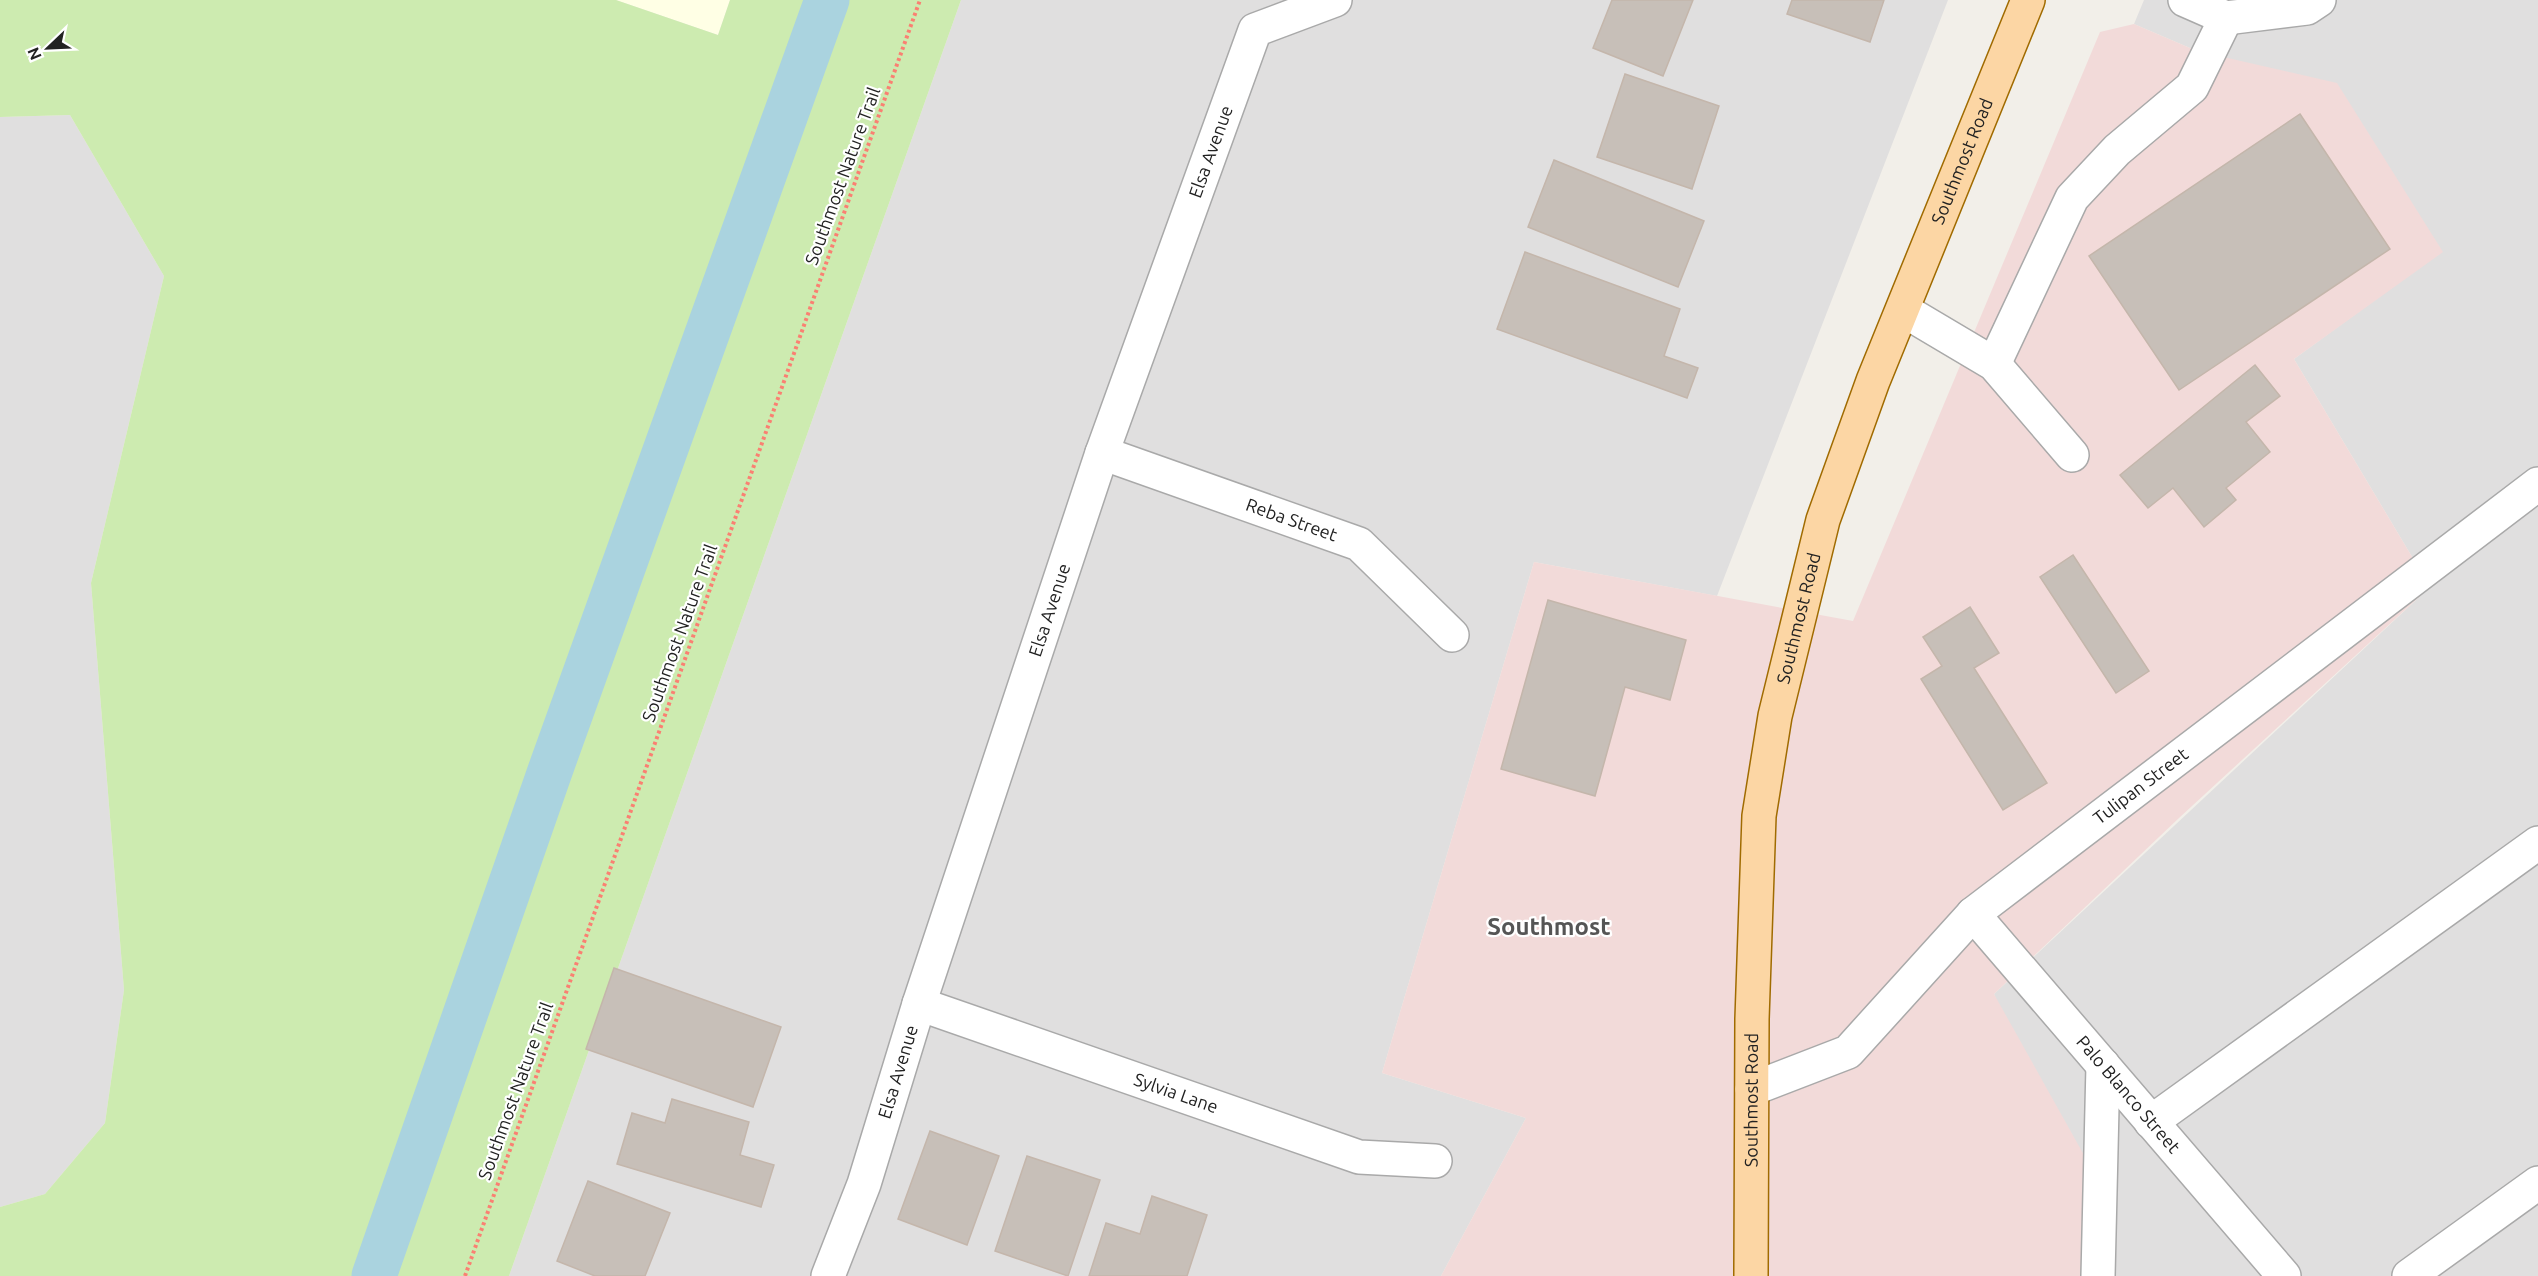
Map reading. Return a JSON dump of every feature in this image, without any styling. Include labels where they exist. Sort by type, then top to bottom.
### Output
[{"type":"main road","name":"Southmost Road","points":[[1751,1276],[1752,1089],[1759,816],[1775,716],[1823,520],[1874,381],[2028,0]]},
{"type":"street","name":"Elsa Avenue","points":[[828,1276],[864,1184],[919,1004],[1102,453],[1254,30],[1335,0]]},
{"type":"street","points":[[2185,0],[2226,18],[2307,8],[2319,0]]},
{"type":"street","points":[[1994,363],[2072,198],[2117,150],[2192,87],[2226,18]]},
{"type":"street","points":[[1903,310],[1994,363],[2072,455]]},
{"type":"street","name":"Reba Street","points":[[1102,453],[1359,544],[1452,635]]},
{"type":"street","name":"Tulipan Street","points":[[1752,1089],[1848,1052],[1973,914],[2538,484]]},
{"type":"street","points":[[2151,1122],[2538,843]]},
{"type":"street","name":"Palo Blanco Street","points":[[1973,914],[2284,1276]]},
{"type":"street","name":"Sylvia Lane","points":[[919,1004],[1359,1157],[1435,1161]]},
{"type":"street","points":[[2098,1276],[2103,1065]]},
{"type":"street","points":[[2409,1276],[2538,1183]]},
{"type":"path","name":"Southmost Nature Trail","points":[[465,1276],[920,0]]},
{"type":"shaded area","points":[[616,0],[730,0],[718,35]]},
{"type":"shaded area","points":[[961,0],[1948,0],[1717,596],[1534,562],[1382,1073],[1526,1118],[1441,1276],[509,1276]]},
{"type":"shaded area","points":[[2144,0],[2538,0],[2538,1276],[2110,1276],[1994,994],[2430,587],[2294,359],[2442,251],[2197,51],[2134,24]]},
{"type":"shaded area","points":[[2134,24],[2197,51],[2337,83],[2443,252],[2294,359],[2430,587],[2179,818],[1994,994],[2113,1207],[2110,1276],[1441,1276],[1526,1118],[1382,1073],[1534,562],[1853,621],[2100,32]]},
{"type":"shaded area","points":[[70,115],[164,276],[91,583],[124,990],[105,1123],[45,1194],[0,1207],[0,117]]},
{"type":"green space","points":[[0,0],[616,0],[718,35],[730,0],[961,0],[509,1276],[0,1276],[0,1207],[45,1194],[105,1123],[124,990],[91,583],[164,276],[70,115],[0,117]]},
{"type":"building","points":[[1612,0],[1693,0],[1663,76],[1593,48]]},
{"type":"building","points":[[1792,0],[1884,0],[1870,42],[1787,14]]},
{"type":"building","points":[[1625,74],[1719,106],[1692,189],[1597,157]]},
{"type":"building","points":[[2300,114],[2390,249],[2179,390],[2089,256]]},
{"type":"building","points":[[1554,160],[1704,221],[1678,287],[1528,227]]},
{"type":"building","points":[[1525,252],[1680,309],[1664,356],[1698,368],[1687,398],[1497,329]]},
{"type":"building","points":[[2255,365],[2280,396],[2246,422],[2270,452],[2226,488],[2236,500],[2204,527],[2173,488],[2148,508],[2120,475]]},
{"type":"building","points":[[2073,555],[2149,671],[2116,693],[2040,577]]},
{"type":"building","points":[[1548,600],[1686,640],[1670,700],[1625,687],[1595,796],[1501,769]]},
{"type":"building","points":[[1970,607],[1999,653],[1974,668],[2047,783],[2003,810],[1921,679],[1942,666],[1923,637]]},
{"type":"building","points":[[614,968],[781,1027],[753,1107],[586,1049]]},
{"type":"building","points":[[672,1099],[749,1122],[740,1155],[774,1165],[761,1207],[617,1164],[632,1113],[665,1123]]},
{"type":"building","points":[[930,1131],[999,1156],[967,1245],[898,1219]]},
{"type":"building","points":[[1027,1156],[1100,1180],[1068,1276],[995,1251]]},
{"type":"building","points":[[588,1181],[670,1213],[645,1276],[595,1276],[557,1261]]},
{"type":"building","points":[[1152,1196],[1207,1215],[1187,1276],[1089,1276],[1106,1223],[1140,1234]]},
{"type":"waterway","points":[[374,1276],[550,771],[827,0]]},
{"type":"district","name":"Southmost","points":[[1549,927]]}]
